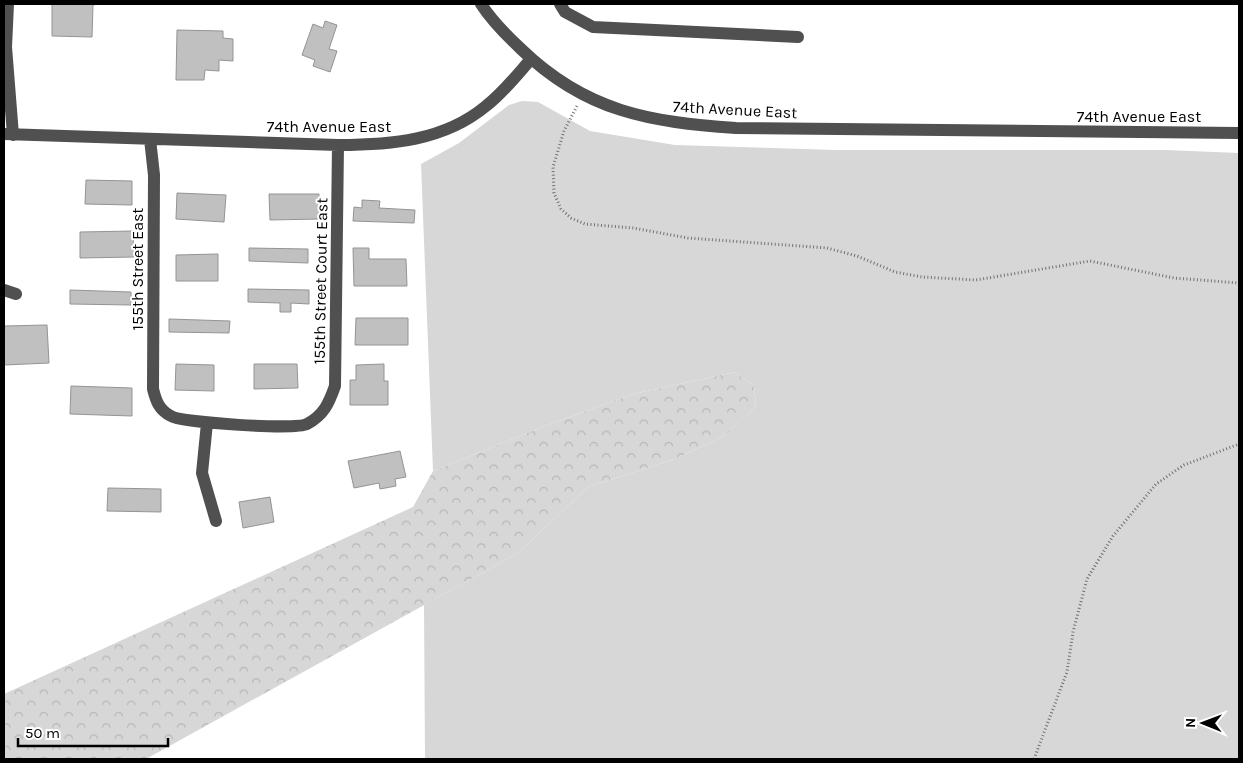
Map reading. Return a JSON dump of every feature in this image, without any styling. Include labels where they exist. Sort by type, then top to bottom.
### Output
[{"type":"street","points":[[8,4],[6,64],[8,134]]},
{"type":"street","points":[[481,4],[502,30],[531,60]]},
{"type":"street","points":[[560,4],[565,12],[593,27],[798,38]]},
{"type":"street","name":"74th Avenue East","points":[[8,134],[338,145],[393,144],[439,132],[486,106],[531,60],[562,85],[583,95],[631,114],[681,124],[727,127],[1239,133]]},
{"type":"street","name":"155th Street East","points":[[150,139],[154,185],[153,389],[158,405],[172,418],[187,422],[206,423]]},
{"type":"street","name":"155th Street Court East","points":[[206,423],[305,425],[322,414],[329,403],[335,386],[336,360],[338,145]]},
{"type":"street","points":[[4,290],[16,294]]},
{"type":"street","points":[[206,423],[202,473],[216,521]]},
{"type":"path","points":[[583,95],[564,131],[553,167],[554,193],[561,209],[571,218],[585,224],[633,228],[688,238],[827,248],[857,256],[895,272],[922,277],[976,280],[1090,261],[1174,278],[1239,283]]},
{"type":"path","points":[[1034,759],[1067,672],[1073,632],[1087,579],[1113,536],[1156,484],[1184,466],[1239,444]]},
{"type":"green space","points":[[522,101],[538,102],[590,131],[675,145],[836,150],[1165,150],[1239,153],[1239,759],[425,759],[424,605],[518,553],[588,487],[675,459],[726,435],[756,406],[754,386],[735,372],[633,394],[550,424],[433,471],[421,164],[459,143],[509,105]]},
{"type":"green space","points":[[735,372],[754,386],[756,406],[726,435],[675,459],[588,487],[518,553],[146,759],[4,759],[4,694],[413,507],[433,471],[550,424],[633,394]]},
{"type":"building","points":[[52,4],[98,4],[93,5],[92,37],[52,36]]},
{"type":"building","points":[[325,21],[337,25],[329,49],[337,51],[330,72],[313,66],[315,60],[302,55],[313,24],[323,28]]},
{"type":"building","points":[[177,30],[223,31],[223,38],[233,39],[233,61],[219,60],[219,71],[205,70],[204,80],[176,80]]},
{"type":"building","points":[[86,180],[132,181],[132,205],[85,204]]},
{"type":"building","points":[[177,193],[226,195],[224,222],[176,219]]},
{"type":"building","points":[[269,194],[319,194],[319,219],[270,220]]},
{"type":"building","points":[[362,200],[380,201],[379,208],[415,210],[414,223],[353,221],[354,207],[362,208]]},
{"type":"building","points":[[133,231],[134,257],[80,258],[80,232]]},
{"type":"building","points":[[249,248],[308,249],[308,263],[249,261]]},
{"type":"building","points":[[353,248],[369,248],[369,259],[406,259],[407,286],[354,286]]},
{"type":"building","points":[[218,254],[218,281],[176,281],[176,255]]},
{"type":"building","points":[[248,289],[309,290],[309,304],[291,303],[291,312],[280,312],[280,303],[248,302]]},
{"type":"building","points":[[70,290],[131,292],[131,305],[70,304]]},
{"type":"building","points":[[356,318],[408,318],[408,345],[355,345]]},
{"type":"building","points":[[169,319],[230,321],[229,333],[169,332]]},
{"type":"building","points":[[47,325],[49,363],[4,365],[4,326]]},
{"type":"building","points":[[176,364],[214,365],[214,391],[175,390]]},
{"type":"building","points":[[254,364],[297,364],[298,388],[254,389]]},
{"type":"building","points":[[384,364],[384,381],[388,381],[388,405],[350,405],[350,380],[356,380],[356,365]]},
{"type":"building","points":[[71,386],[132,388],[132,416],[70,414]]},
{"type":"building","points":[[400,451],[406,477],[395,479],[396,486],[380,489],[379,483],[354,488],[348,461]]},
{"type":"building","points":[[108,488],[161,489],[161,512],[107,511]]},
{"type":"building","points":[[270,497],[274,522],[243,528],[239,502]]}]
